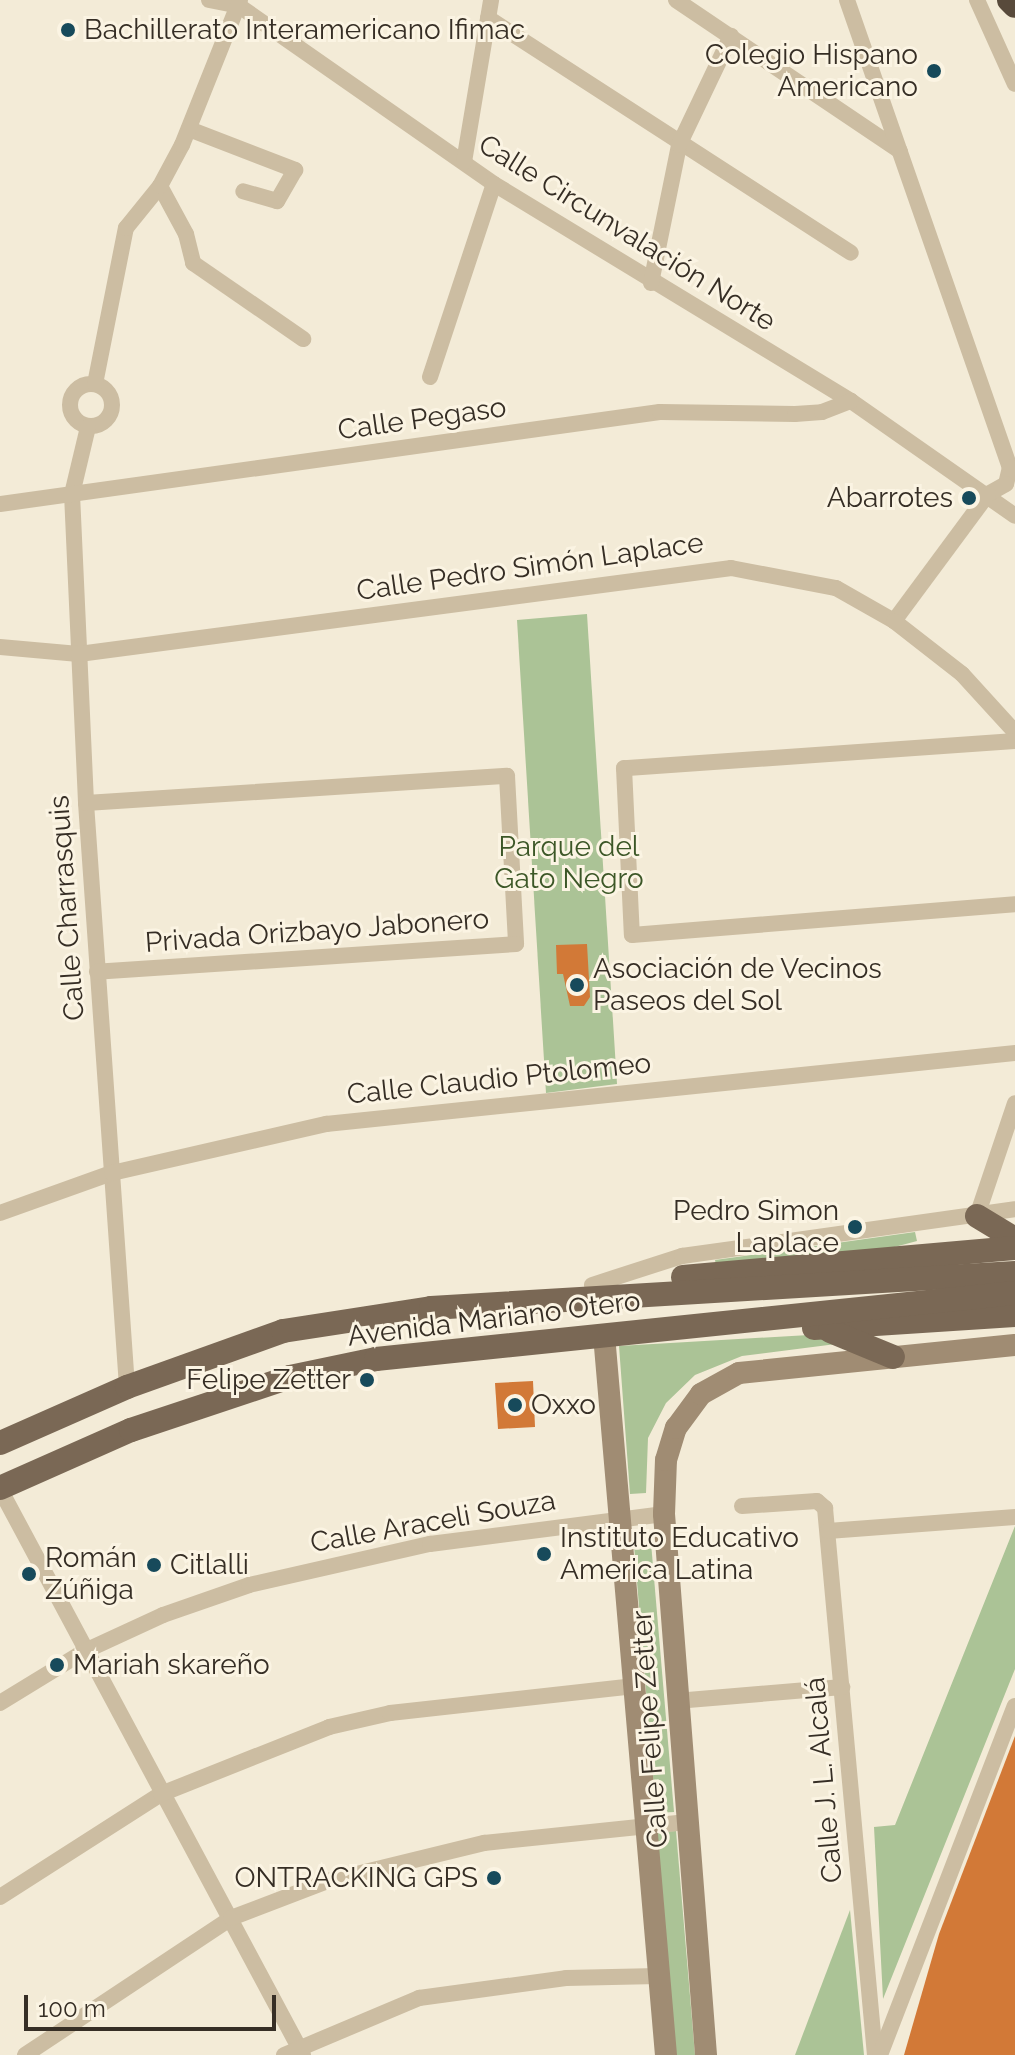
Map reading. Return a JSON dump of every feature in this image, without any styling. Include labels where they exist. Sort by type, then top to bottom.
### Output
[{"type":"highway","points":[[1009,0],[1015,6]]},
{"type":"main road","points":[[977,1216],[1015,1239]]},
{"type":"main road","points":[[539,1301],[592,1285],[1015,1248]]},
{"type":"main road","name":"Avenida Mariano Otero","points":[[0,1488],[131,1430],[290,1377],[376,1359],[667,1329],[1015,1273]]},
{"type":"main road","name":"Avenida Mariano Otero","points":[[0,1443],[127,1387],[283,1331],[431,1308],[539,1301],[923,1290],[1015,1293]]},
{"type":"main road","points":[[667,1329],[821,1328],[1015,1315]]},
{"type":"main road","points":[[821,1328],[893,1357]]},
{"type":"main road","name":"Calle Felipe Zetter","points":[[604,1335],[666,2055]]},
{"type":"main road","name":"Calle Felipe Zetter","points":[[706,2055],[676,1701],[664,1514],[670,1443],[683,1416],[712,1385],[739,1373],[1015,1345]]},
{"type":"street","name":"Calle Circunvalación Norte","points":[[209,0],[240,3],[494,184],[651,283],[851,401],[988,494],[1015,516]]},
{"type":"street","points":[[464,162],[491,0]]},
{"type":"street","points":[[676,0],[900,151]]},
{"type":"street","points":[[847,0],[1010,467],[1006,484],[988,494],[894,621]]},
{"type":"street","points":[[977,0],[1014,84]]},
{"type":"street","points":[[95,384],[126,228],[160,186],[189,129],[240,3]]},
{"type":"street","points":[[488,18],[679,145],[851,253]]},
{"type":"street","points":[[651,283],[679,145],[731,36]]},
{"type":"street","points":[[189,129],[295,170],[277,201],[243,191]]},
{"type":"street","points":[[430,377],[494,184]]},
{"type":"street","points":[[160,186],[186,234],[193,263],[303,339]]},
{"type":"street","points":[[95,384],[107,391],[112,412],[102,423],[88,427],[72,416],[69,404],[75,391],[95,384]]},
{"type":"street","name":"Calle Pegaso","points":[[0,504],[660,412],[795,414],[822,412],[851,401]]},
{"type":"street","name":"Calle Charrasquis","points":[[88,427],[72,494],[86,803],[127,1387]]},
{"type":"street","name":"Calle Pedro Simón Laplace","points":[[0,647],[79,654],[731,568],[836,588],[894,621],[962,674],[1015,732]]},
{"type":"street","points":[[1015,741],[624,768],[632,935],[1015,904]]},
{"type":"street","name":"Privada Orizbayo Jabonero","points":[[86,803],[507,776],[516,944],[97,972]]},
{"type":"street","name":"Calle Claudio Ptolomeo","points":[[0,1213],[112,1173],[275,1133],[365,1118],[1015,1053]]},
{"type":"street","points":[[977,1216],[1015,1103]]},
{"type":"street","points":[[592,1285],[682,1256],[1015,1209]]},
{"type":"street","points":[[0,1488],[161,1794],[231,1918],[295,2052],[419,1998],[471,1987],[658,1976]]},
{"type":"street","name":"Calle J. L. Alcalá","points":[[742,1506],[821,1502],[828,1531],[878,2055]]},
{"type":"street","name":"Calle Araceli Souza","points":[[0,1703],[85,1651],[163,1615],[344,1560],[664,1514]]},
{"type":"street","points":[[828,1531],[1015,1517]]},
{"type":"street","points":[[0,1897],[161,1794],[329,1727],[390,1713],[633,1686]]},
{"type":"street","points":[[676,1701],[842,1687]]},
{"type":"street","points":[[878,2055],[1015,1706]]},
{"type":"street","points":[[25,2055],[231,1918],[362,1870],[428,1853],[687,1822]]},
{"type":"green space","name":"Parque del Gato Negro","points":[[587,614],[617,1084],[546,1093],[517,620]]},
{"type":"green space","points":[[915,1232],[917,1241],[887,1249],[716,1265],[715,1260]]},
{"type":"green space","points":[[826,1334],[844,1343],[742,1356],[695,1375],[666,1403],[648,1438],[646,1493],[630,1494],[619,1346]]},
{"type":"green space","points":[[1015,1526],[1015,1669],[883,1999],[874,1827],[895,1825]]},
{"type":"green space","points":[[650,1531],[674,1812],[656,1813],[633,1533]]},
{"type":"green space","points":[[676,1831],[695,2055],[676,2055],[657,1832]]},
{"type":"green space","points":[[850,1910],[864,2055],[795,2055]]},
{"type":"building","name":"Asociación de Vecinos Paseos del Sol","points":[[587,944],[590,997],[584,1006],[570,1006],[563,974],[557,974],[556,945]]},
{"type":"building","name":"Oxxo","points":[[533,1381],[535,1427],[498,1429],[495,1383]]},
{"type":"building","points":[[1015,1736],[1015,2055],[904,2055],[939,1934]]},
{"type":"place","name":"Bachillerato Interamericano Ifimac","points":[[68,30]]},
{"type":"place","name":"Colegio Hispano Americano","points":[[934,71]]},
{"type":"place","name":"Abarrotes","points":[[969,498]]},
{"type":"place","name":"Asociación de Vecinos Paseos del Sol","points":[[577,985]]},
{"type":"place","name":"Pedro Simon Laplace","points":[[855,1227]]},
{"type":"place","name":"Felipe Zetter","points":[[367,1380]]},
{"type":"place","name":"Oxxo","points":[[515,1405]]},
{"type":"place","name":"Instituto Educativo America Latina","points":[[544,1554]]},
{"type":"place","name":"Citlalli","points":[[154,1565]]},
{"type":"place","name":"Román Zúñiga","points":[[29,1574]]},
{"type":"place","name":"Mariah skareño","points":[[57,1665]]},
{"type":"place","name":"ONTRACKING GPS","points":[[494,1878]]}]
